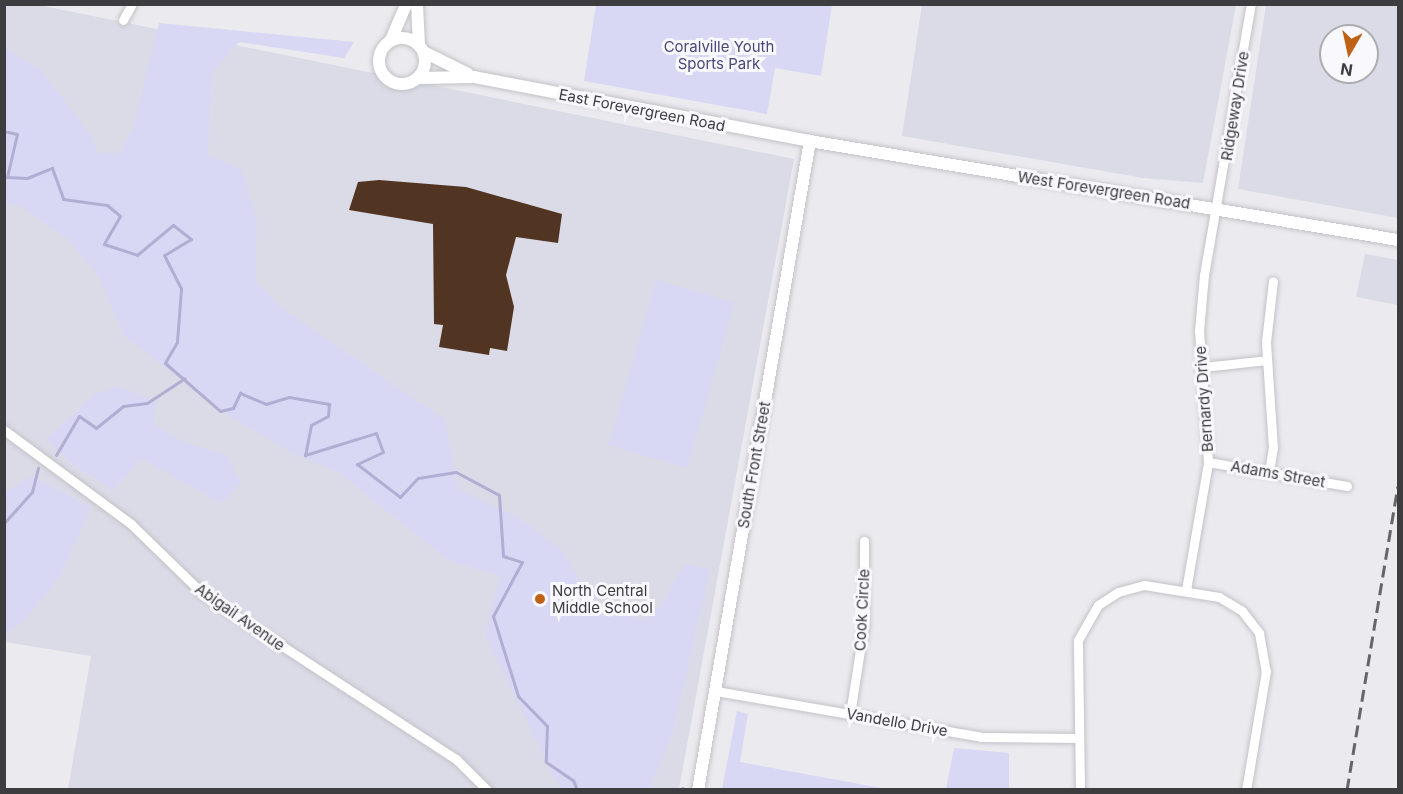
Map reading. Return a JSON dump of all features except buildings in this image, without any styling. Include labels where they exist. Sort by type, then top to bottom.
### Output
[{"type":"street","points":[[123,20],[132,4]]},
{"type":"street","points":[[406,4],[391,40],[380,54],[381,72],[397,84],[418,78],[425,66],[417,4]]},
{"type":"street","name":"Ridgeway Drive","points":[[1218,207],[1251,4]]},
{"type":"street","points":[[391,40],[405,38],[421,48]]},
{"type":"street","name":"East Forevergreen Road","points":[[421,48],[474,77]]},
{"type":"street","name":"East Forevergreen Road","points":[[418,78],[474,77],[810,141]]},
{"type":"street","name":"West Forevergreen Road","points":[[810,141],[1218,207],[1398,240]]},
{"type":"street","name":"South Front Street","points":[[698,789],[810,141]]},
{"type":"street","name":"Bernardy Drive","points":[[1186,590],[1208,462],[1199,331],[1204,275],[1218,207]]},
{"type":"street","points":[[1269,472],[1273,448],[1267,360],[1274,281]]},
{"type":"street","points":[[1203,367],[1267,360]]},
{"type":"street","name":"Abigail Avenue","points":[[4,430],[131,524],[204,595],[456,759],[488,789]]},
{"type":"street","name":"Adams Street","points":[[1208,462],[1347,486]]},
{"type":"street","name":"Cook Circle","points":[[850,714],[864,625],[864,541]]},
{"type":"street","points":[[1080,789],[1077,654],[1089,616],[1108,597],[1130,587],[1186,590],[1232,603],[1252,621],[1263,645],[1266,671],[1246,789]]},
{"type":"street","name":"Vandello Drive","points":[[716,691],[981,737],[1079,738]]},
{"type":"shaded area","name":"North Central Middle School","points":[[5,5],[39,5],[794,159],[679,789],[68,789],[91,656],[5,642]]},
{"type":"shaded area","points":[[922,5],[1236,5],[1203,183],[1143,178],[902,136]]},
{"type":"shaded area","points":[[1266,5],[1398,5],[1398,218],[1238,189]]},
{"type":"shaded area","points":[[1365,254],[1398,260],[1398,305],[1356,297]]},
{"type":"green space","name":"Coralville Youth Sports Park","points":[[596,5],[832,5],[821,76],[775,68],[767,114],[584,81]]},
{"type":"green space","points":[[159,23],[354,42],[344,58],[239,42],[212,73],[208,155],[242,170],[257,222],[255,281],[282,308],[445,420],[458,488],[521,519],[563,551],[593,604],[643,620],[662,605],[685,563],[710,570],[673,732],[652,783],[654,789],[560,789],[485,635],[500,576],[449,561],[339,473],[292,453],[229,416],[124,336],[99,277],[69,240],[21,207],[5,202],[5,48],[41,70],[90,134],[98,153],[119,153],[133,130]]},
{"type":"green space","points":[[656,280],[735,303],[687,468],[609,445]]},
{"type":"green space","points":[[117,386],[157,401],[154,424],[183,442],[228,456],[241,483],[221,503],[142,459],[113,490],[72,464],[46,439],[94,395]]},
{"type":"green space","points":[[31,476],[91,507],[60,577],[25,619],[5,634],[5,492]]},
{"type":"green space","points":[[737,711],[748,714],[740,762],[886,789],[722,789]]},
{"type":"green space","points":[[954,748],[1009,753],[1009,789],[946,789]]},
{"type":"waterway","points":[[4,131],[17,134],[7,177],[27,178],[52,168],[63,199],[107,205],[120,216],[104,244],[137,255],[173,225],[191,239],[164,255],[181,289],[177,342],[165,363],[220,411],[233,408],[240,393],[266,404],[289,397],[329,404],[328,416],[311,425],[305,455],[376,433],[383,452],[357,464],[400,497],[418,478],[456,472],[499,495],[503,556],[522,562],[493,616],[518,696],[547,726],[546,762],[573,780],[577,790]]},
{"type":"waterway","points":[[56,455],[79,416],[96,428],[123,406],[147,403],[185,378]]},
{"type":"waterway","points":[[4,523],[32,492],[38,468]]},
{"type":"waterway","points":[[678,790],[683,788]]},
{"type":"railway","points":[[1347,790],[1398,486]]},
{"type":"place","name":"North Central Middle School","points":[[540,599]]}]
